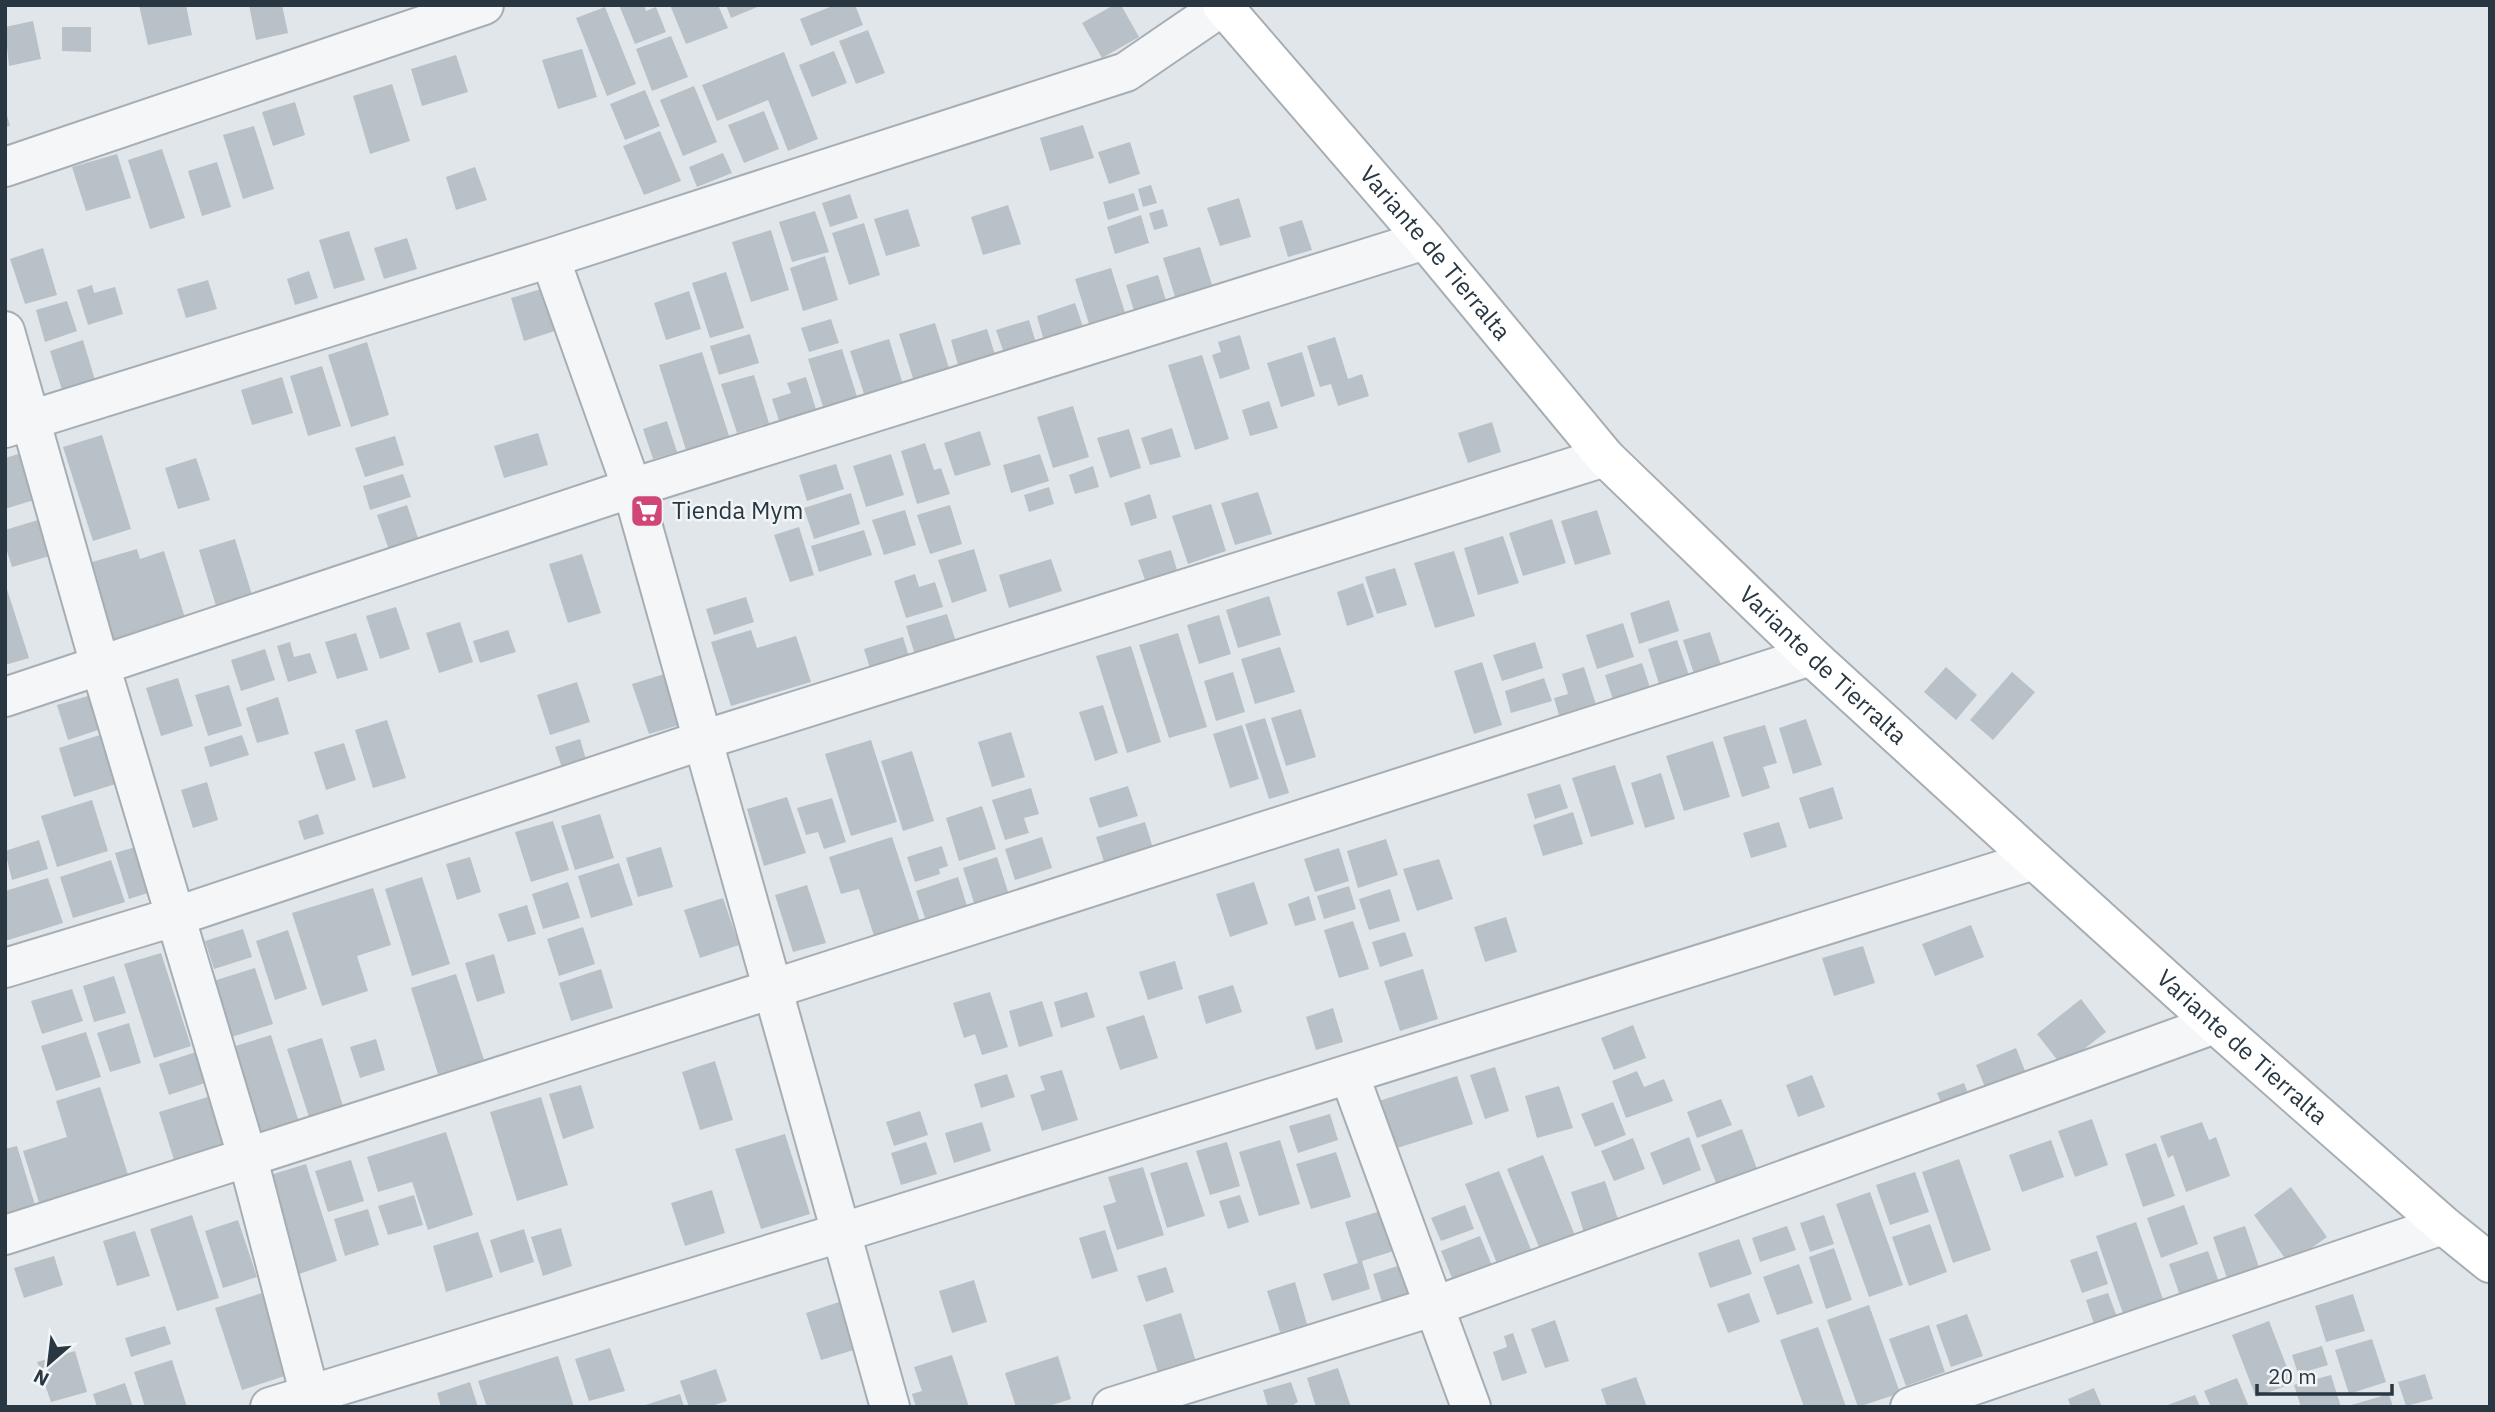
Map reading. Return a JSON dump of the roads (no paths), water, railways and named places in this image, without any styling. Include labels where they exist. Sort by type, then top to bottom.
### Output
[{"type":"main road","name":"Variante de Tierralta","points":[[1223,6],[1425,240],[1605,457],[1811,656],[2034,860],[2215,1024],[2443,1225],[2490,1263]]},
{"type":"street","points":[[5,167],[484,5]]},
{"type":"street","points":[[18,424],[550,258],[1126,72],[1223,6]]},
{"type":"street","points":[[5,697],[632,488],[1425,240]]},
{"type":"street","points":[[550,258],[632,488],[890,1407]]},
{"type":"street","points":[[5,331],[18,424],[100,665],[177,916],[248,1159],[311,1400]]},
{"type":"street","points":[[5,968],[177,916],[703,740],[1605,457]]},
{"type":"street","points":[[5,1235],[1811,656]]},
{"type":"street","points":[[270,1407],[311,1400],[2034,860]]},
{"type":"street","points":[[1112,1407],[1432,1307],[2215,1024]]},
{"type":"street","points":[[1349,1074],[1432,1307],[1471,1407]]},
{"type":"street","points":[[1910,1407],[2443,1225]]},
{"type":"place","name":"Tienda Mym","points":[[647,511]]}]
